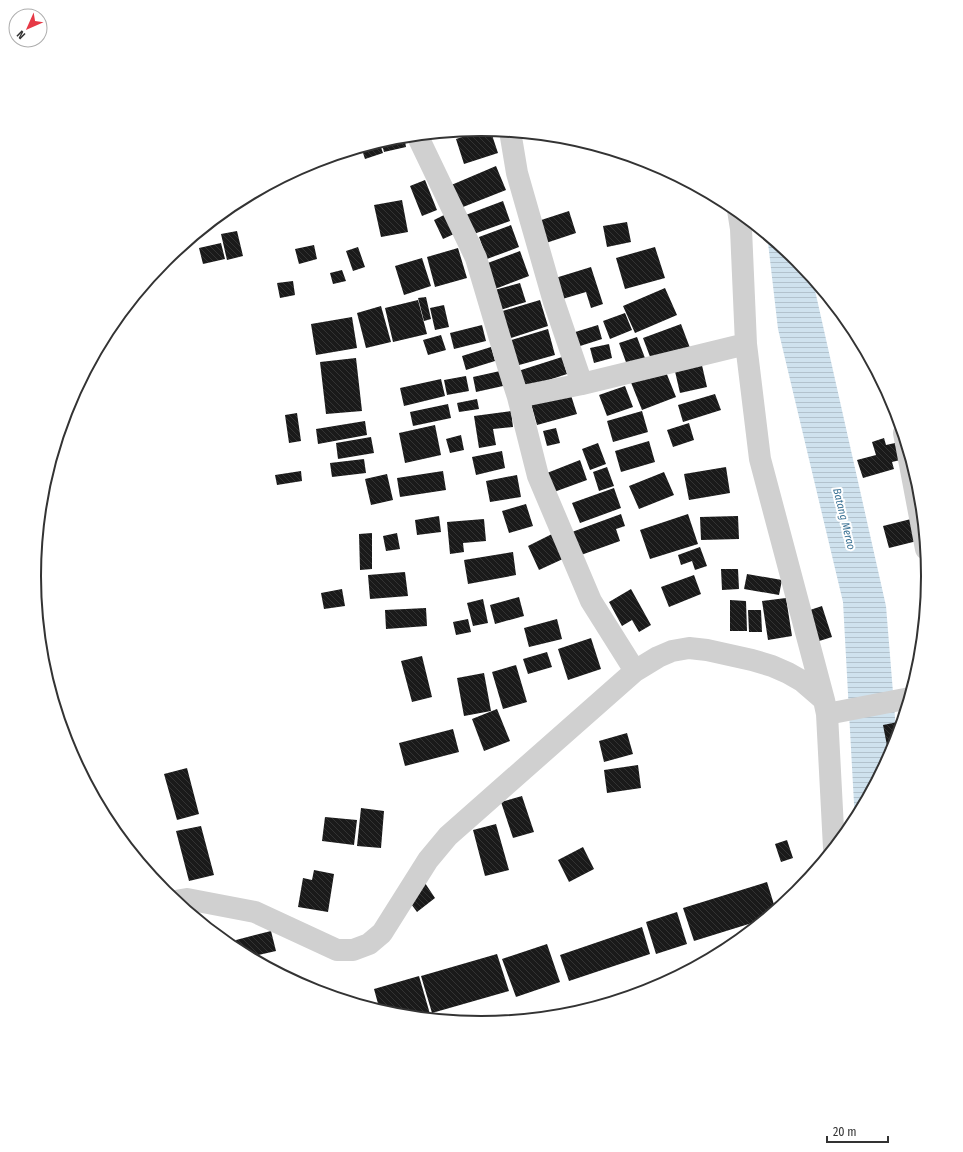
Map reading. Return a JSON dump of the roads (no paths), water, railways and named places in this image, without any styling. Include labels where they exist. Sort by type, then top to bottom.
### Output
[{"type":"street","points":[[511,136],[517,173],[540,257],[582,384]]},
{"type":"street","points":[[419,140],[476,258],[518,397],[538,476],[591,601],[635,671]]},
{"type":"street","points":[[740,220],[746,344],[760,459],[828,709],[834,840]]},
{"type":"street","points":[[518,397],[582,384],[746,344]]},
{"type":"street","points":[[183,900],[188,899],[255,912],[337,950],[353,950],[369,944],[382,933],[428,860],[448,836],[635,671],[672,651],[689,648],[706,650],[772,666],[788,673],[802,682],[828,709]]},
{"type":"street","points":[[828,709],[905,699]]},
{"type":"water","name":"Batang Merao","points":[[768,242],[814,288],[886,606],[896,726],[877,771],[854,810],[843,602],[778,329]]}]
